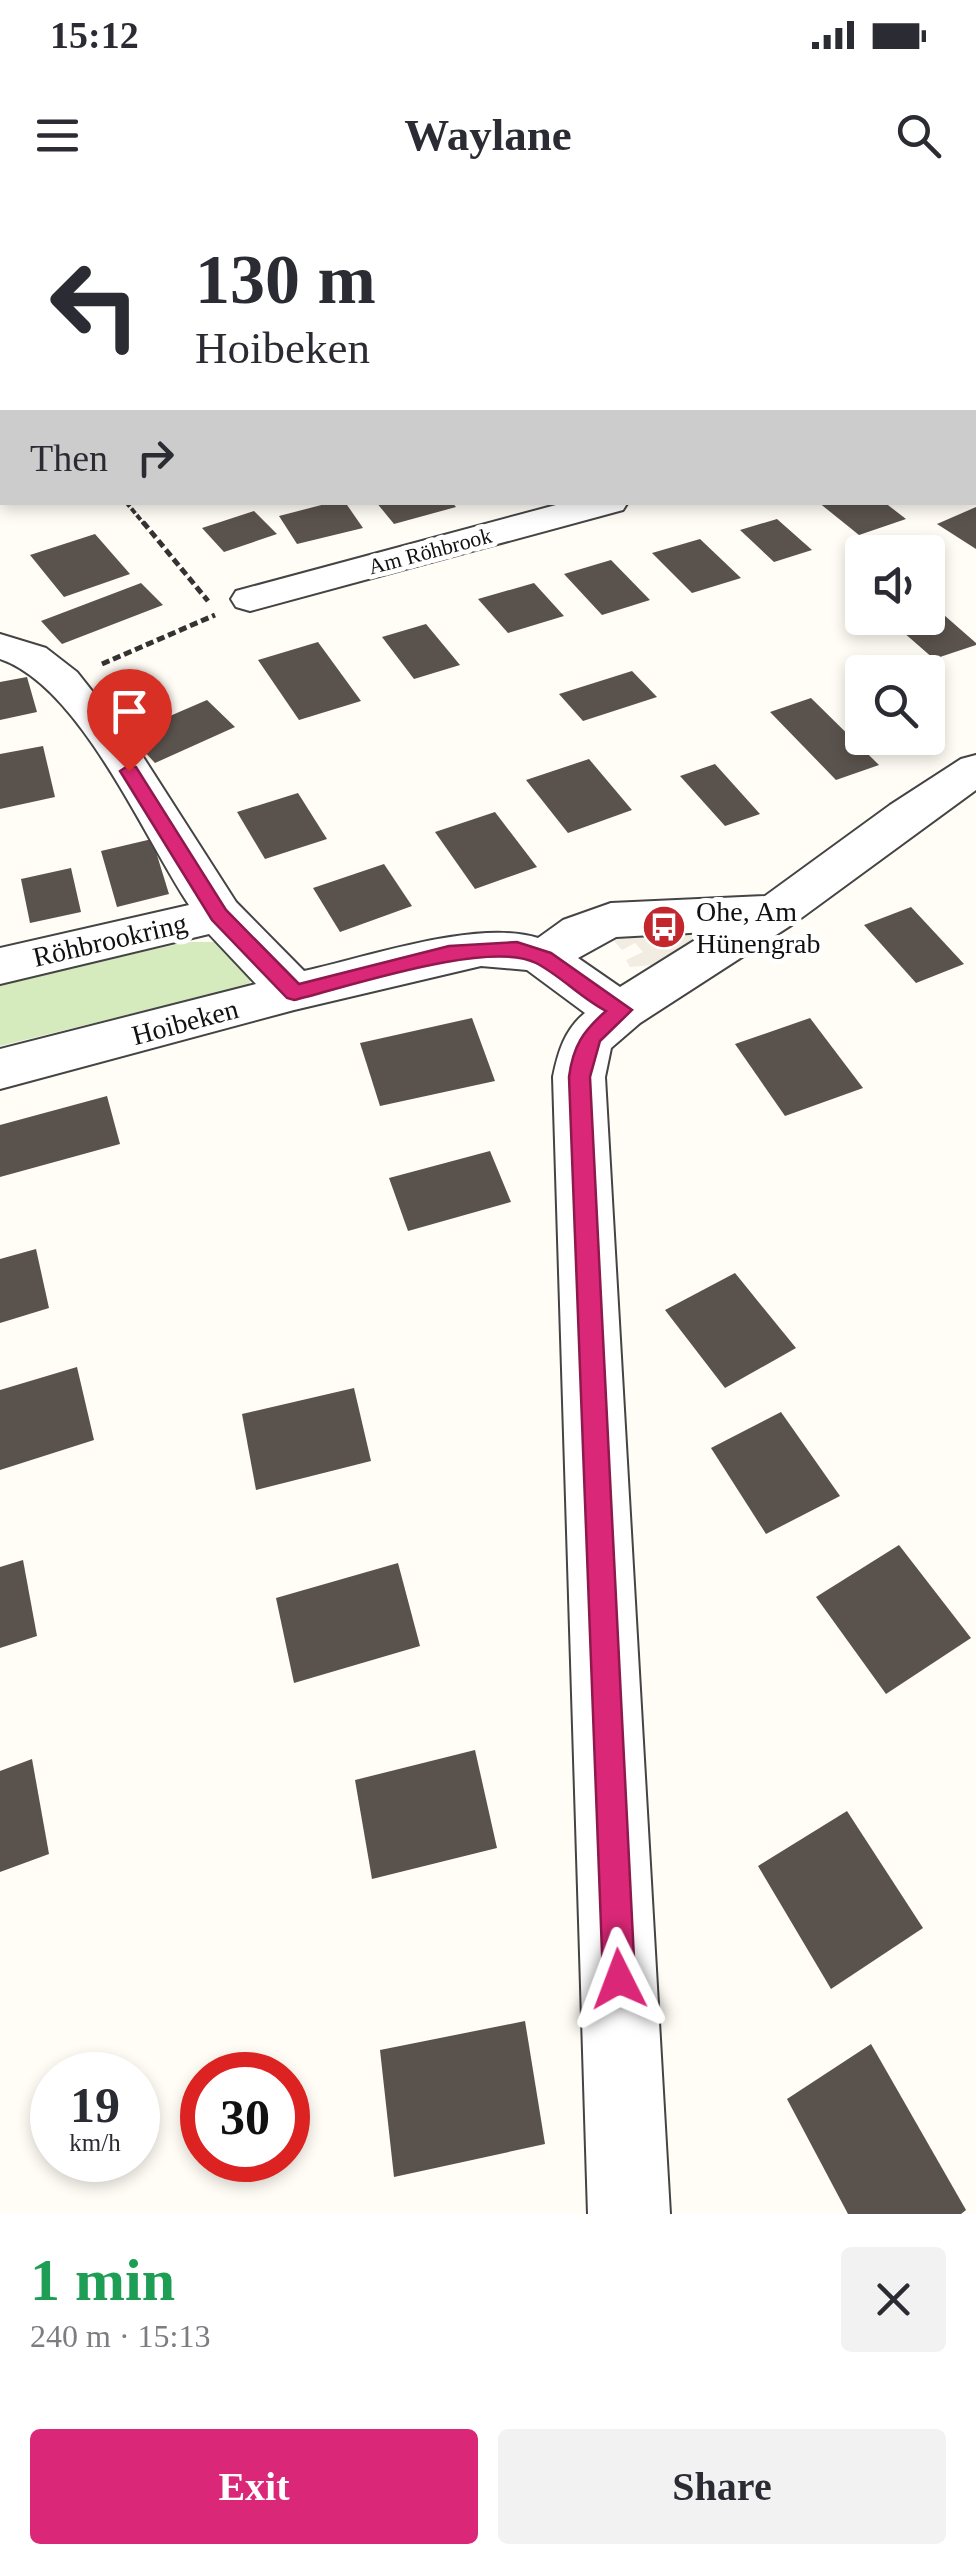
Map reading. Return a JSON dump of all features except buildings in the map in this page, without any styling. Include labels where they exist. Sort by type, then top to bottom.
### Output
[{"type":"street","name":"Am Röhbrook","points":[[234,606],[599,505]]},
{"type":"street","name":"Röhbrookring","points":[[0,646],[15,647],[65,680],[151,801],[219,915],[294,992]]},
{"type":"street","points":[[630,2214],[579,1077],[583,1052],[592,1035],[622,1010],[776,912],[976,769]]},
{"type":"street","points":[[544,958],[580,932],[612,920],[776,912]]},
{"type":"street","name":"Röhbrookring","points":[[0,966],[219,915]]},
{"type":"street","name":"Hoibeken","points":[[0,1069],[294,992],[481,949],[517,949],[544,958],[586,991],[622,1010]]},
{"type":"path","points":[[65,680],[234,606],[129,505]]},
{"type":"green space","points":[[187,942],[228,942],[253,971],[249,985],[0,1046],[0,984]]},
{"type":"shaded area","points":[[726,921],[656,970],[652,965],[630,967],[626,960],[643,952],[635,943],[622,950],[614,941],[615,937]]},
{"type":"place","name":"Ohe, Am Hünengrab","points":[[664,927]]},
{"type":"route","points":[[129,771],[219,915],[294,992],[449,954],[517,949],[544,958],[586,991],[622,1010],[592,1035],[583,1052],[579,1077],[619,1979]]}]
